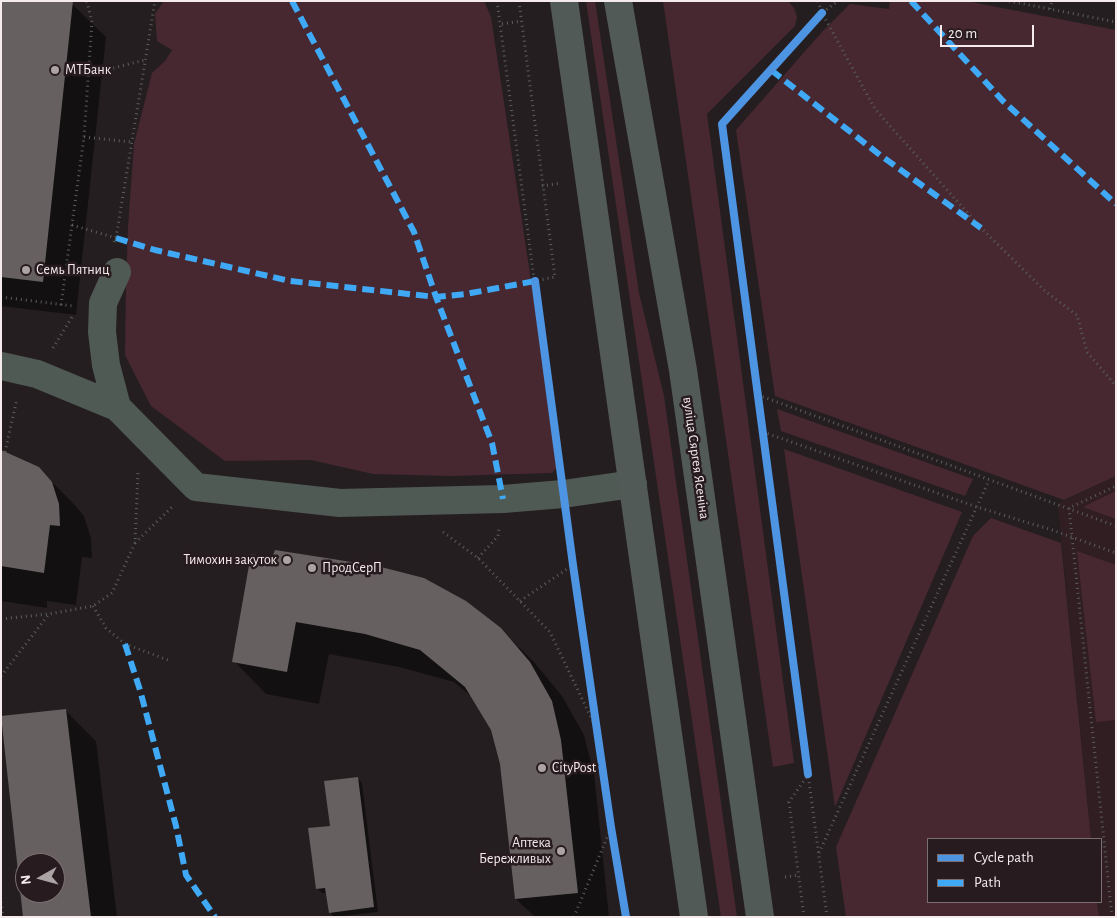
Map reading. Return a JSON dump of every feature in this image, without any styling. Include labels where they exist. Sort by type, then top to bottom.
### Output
[{"type":"main road","points":[[564,1],[694,917]]},
{"type":"main road","name":"вуліца Сяргея Ясеніна","points":[[622,8],[683,370],[760,917]]},
{"type":"lane","points":[[114,259],[103,304],[102,332],[106,364],[117,407]]},
{"type":"lane","points":[[1,366],[28,382],[117,407],[196,487],[340,503],[503,499],[563,494],[633,484]]},
{"type":"path","points":[[61,305],[84,137],[89,74],[92,22],[87,2],[85,1]]},
{"type":"path","points":[[114,259],[131,142],[155,1]]},
{"type":"path","points":[[498,1],[563,494],[611,827],[626,917]]},
{"type":"path","points":[[519,1],[555,277],[535,281]]},
{"type":"path","points":[[818,1],[822,13],[875,109],[981,228],[1045,290],[1078,315],[1087,352],[1116,386]]},
{"type":"path","points":[[827,917],[722,124],[822,13],[838,1]]},
{"type":"path","points":[[1009,1],[1116,22]]},
{"type":"path","points":[[1050,9],[1052,1]]},
{"type":"path","points":[[502,24],[521,21]]},
{"type":"path","points":[[89,74],[145,60]]},
{"type":"path","points":[[84,137],[131,142]]},
{"type":"path","points":[[72,225],[116,238]]},
{"type":"path","points":[[1,297],[79,306]]},
{"type":"path","points":[[5,452],[28,382],[74,315]]},
{"type":"path","points":[[758,395],[1116,526]]},
{"type":"path","points":[[763,432],[977,507],[1116,553]]},
{"type":"path","points":[[1,619],[49,614],[92,606],[112,593],[135,542],[138,470]]},
{"type":"path","points":[[819,854],[989,480]]},
{"type":"path","points":[[1069,508],[1116,486]]},
{"type":"path","points":[[135,542],[174,505],[181,505]]},
{"type":"path","points":[[1069,508],[1112,917]]},
{"type":"path","points":[[442,531],[478,558],[550,632],[597,731]]},
{"type":"path","points":[[520,601],[573,565]]},
{"type":"path","points":[[92,606],[106,628],[125,644],[168,660]]},
{"type":"path","points":[[1,676],[49,614]]},
{"type":"path","points":[[804,917],[789,802],[808,774]]},
{"type":"path","points":[[574,917],[611,827]]},
{"type":"path","points":[[1,902],[3,917]]},
{"type":"shaded area","points":[[164,1],[484,1],[491,17],[559,465],[552,473],[450,476],[373,474],[311,460],[225,461],[151,406],[125,355],[126,287],[134,144],[152,73],[165,61],[172,50],[157,41],[155,14]]},
{"type":"shaded area","points":[[586,1],[595,1],[639,293],[664,396],[737,917],[721,917]]},
{"type":"shaded area","points":[[663,1],[788,1],[794,8],[797,17],[795,26],[707,114],[794,763],[773,767]]},
{"type":"shaded area","points":[[890,1],[966,1],[1116,30],[1116,476],[1064,500],[775,396],[736,130],[821,33],[850,4],[889,9]]},
{"type":"shaded area","points":[[777,409],[973,479],[965,496],[781,431]]},
{"type":"shaded area","points":[[784,449],[962,512],[835,807]]},
{"type":"shaded area","points":[[1116,476],[1116,917],[1099,917],[1098,903],[1102,903],[1102,838],[1091,838],[1058,504]]},
{"type":"shaded area","points":[[1116,491],[1116,519],[1083,507]]},
{"type":"shaded area","points":[[991,518],[1061,543],[1091,838],[927,838],[927,903],[1097,903],[1099,917],[846,917],[836,847],[973,536]]},
{"type":"shaded area","points":[[1077,551],[1116,565],[1116,720],[1096,722]]},
{"type":"building","points":[[1,1],[73,1],[43,282],[1,277]]},
{"type":"building","points":[[1,450],[39,467],[52,482],[59,504],[60,526],[50,525],[44,573],[1,566]]},
{"type":"building","points":[[275,550],[377,566],[424,578],[466,601],[501,628],[530,662],[552,701],[561,740],[578,893],[515,899],[500,764],[491,730],[465,687],[420,650],[365,634],[296,622],[287,672],[232,662],[251,554],[272,558]]},
{"type":"building","points":[[66,709],[91,917],[23,917],[21,903],[65,903],[65,853],[16,853],[1,716]]},
{"type":"building","points":[[358,777],[374,907],[329,913],[325,888],[316,889],[308,828],[330,826],[324,781]]},
{"type":"marked path","points":[[292,1],[414,232],[436,297],[492,443],[503,499]]},
{"type":"marked path","points":[[911,1],[1003,101],[1116,204]]},
{"type":"marked path","points":[[771,70],[880,155],[981,228]]},
{"type":"marked path","points":[[116,238],[155,250],[290,281],[436,297],[466,294],[535,281]]},
{"type":"marked path","points":[[125,644],[140,690],[176,826],[186,875],[215,917]]},
{"type":"cycle path","points":[[808,774],[722,124],[822,13]]},
{"type":"cycle path","points":[[535,281],[573,565],[626,917]]},
{"type":"place","name":"МТБанк","points":[[55,70]]},
{"type":"place","name":"Семь Пятниц","points":[[26,270]]},
{"type":"place","name":"Тимохин закуток","points":[[287,560]]},
{"type":"place","name":"ПродСерП","points":[[312,568]]},
{"type":"place","name":"CityPost","points":[[542,768]]},
{"type":"place","name":"Аптека Бережливых","points":[[561,851]]}]
